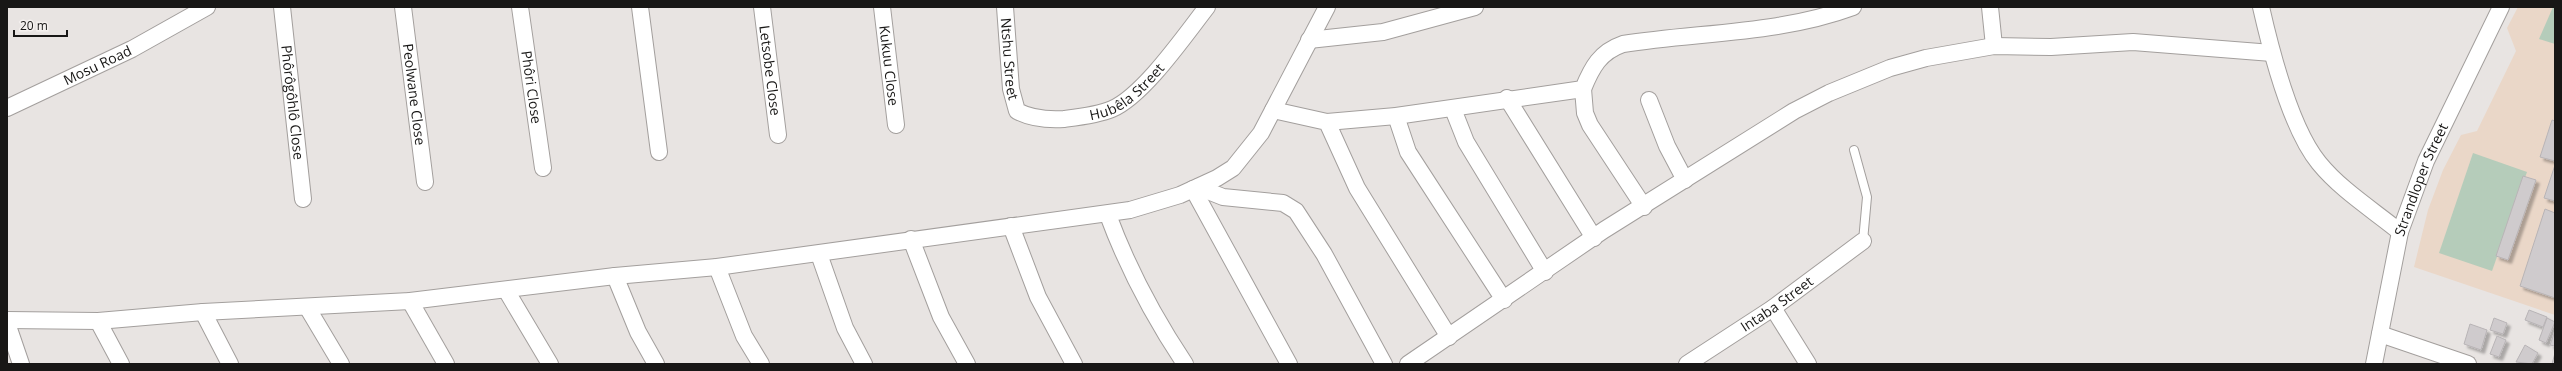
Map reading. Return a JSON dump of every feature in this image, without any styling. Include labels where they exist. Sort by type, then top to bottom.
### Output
[{"type":"street","name":"Mosu Road","points":[[7,108],[132,49],[207,7]]},
{"type":"street","name":"Phôrôgôhlô Close","points":[[282,7],[303,199]]},
{"type":"street","name":"Peolwane Close","points":[[403,7],[425,182]]},
{"type":"street","name":"Phôri Close","points":[[520,7],[543,168]]},
{"type":"street","points":[[640,7],[659,152]]},
{"type":"street","name":"Letsobe Close","points":[[762,7],[778,135]]},
{"type":"street","name":"Kukuu Close","points":[[882,7],[896,125]]},
{"type":"street","name":"Ntshu Street","points":[[1005,7],[1011,89],[1017,110]]},
{"type":"street","name":"Hubêla Street","points":[[1017,110],[1039,119],[1054,119],[1074,118],[1112,109],[1128,98],[1152,74],[1208,7]]},
{"type":"street","points":[[7,320],[98,321],[203,312],[410,301],[615,276],[717,268],[819,254],[911,239],[1108,215],[1158,203],[1196,188],[1233,168],[1261,133],[1327,7]]},
{"type":"street","points":[[1309,40],[1383,32],[1476,7]]},
{"type":"street","points":[[1644,207],[1590,125],[1585,112],[1583,89],[1595,63],[1602,55],[1623,44],[1804,22],[1853,7]]},
{"type":"street","points":[[1990,7],[1994,46]]},
{"type":"street","points":[[2261,7],[2272,53],[2297,124],[2319,163],[2338,182],[2400,232]]},
{"type":"street","name":"Strandloper Street","points":[[2374,364],[2400,232],[2426,161],[2501,7]]},
{"type":"street","points":[[1408,364],[1594,238],[1794,111],[1857,80],[1926,58],[1994,46],[2051,46],[2133,42],[2272,53]]},
{"type":"street","points":[[1273,110],[1327,122],[1453,109],[1507,98],[1583,89]]},
{"type":"street","points":[[1507,98],[1594,238]]},
{"type":"street","points":[[1649,100],[1667,146],[1685,180]]},
{"type":"street","points":[[1453,109],[1458,125],[1478,162],[1545,272]]},
{"type":"street","points":[[1396,116],[1408,152],[1504,300]]},
{"type":"street","points":[[1327,122],[1357,188],[1449,337]]},
{"type":"street","points":[[1196,188],[1289,364]]},
{"type":"street","points":[[1196,188],[1223,197],[1283,203],[1296,210],[1324,254],[1384,364]]},
{"type":"street","points":[[1108,215],[1129,270],[1145,302],[1185,364]]},
{"type":"street","points":[[1011,226],[1038,297],[1074,364]]},
{"type":"street","points":[[911,239],[941,317],[966,364]]},
{"type":"street","name":"Intaba Street","points":[[1687,364],[1773,308],[1863,240]]},
{"type":"street","points":[[819,254],[845,328],[864,364]]},
{"type":"street","points":[[717,268],[744,336],[760,364]]},
{"type":"street","points":[[615,276],[638,332],[656,364]]},
{"type":"street","points":[[506,290],[550,364]]},
{"type":"street","points":[[410,301],[446,364]]},
{"type":"street","points":[[307,307],[341,364]]},
{"type":"street","points":[[1773,308],[1808,364]]},
{"type":"street","points":[[203,312],[230,364]]},
{"type":"street","points":[[98,321],[121,364]]},
{"type":"street","points":[[7,323],[21,364]]},
{"type":"street","points":[[2380,334],[2468,364]]},
{"type":"lane","points":[[1854,150],[1867,197],[1863,240]]},
{"type":"shaded area","points":[[2518,7],[2555,7],[2555,315],[2414,267],[2428,210],[2443,170],[2461,135],[2477,131],[2516,51],[2507,28]]},
{"type":"green space","points":[[2553,7],[2555,7],[2555,44],[2539,39]]},
{"type":"green space","points":[[2473,153],[2527,172],[2492,271],[2439,253]]},
{"type":"building","points":[[2552,120],[2555,121],[2555,161],[2540,157]]},
{"type":"building","points":[[2555,165],[2555,201],[2544,198]]},
{"type":"building","points":[[2523,176],[2536,180],[2508,260],[2496,256]]},
{"type":"building","points":[[2545,209],[2555,213],[2555,298],[2520,286]]},
{"type":"building","points":[[2529,310],[2547,317],[2543,327],[2525,320]]},
{"type":"building","points":[[2494,318],[2507,323],[2503,334],[2490,330]]},
{"type":"building","points":[[2547,318],[2555,322],[2546,343],[2539,340]]},
{"type":"building","points":[[2470,324],[2487,330],[2481,350],[2464,344]]},
{"type":"building","points":[[2555,331],[2555,346],[2550,345]]},
{"type":"building","points":[[2497,336],[2506,340],[2499,357],[2490,354]]},
{"type":"building","points":[[2525,345],[2538,353],[2532,364],[2516,362]]},
{"type":"building","points":[[2555,353],[2555,364],[2552,364]]}]
